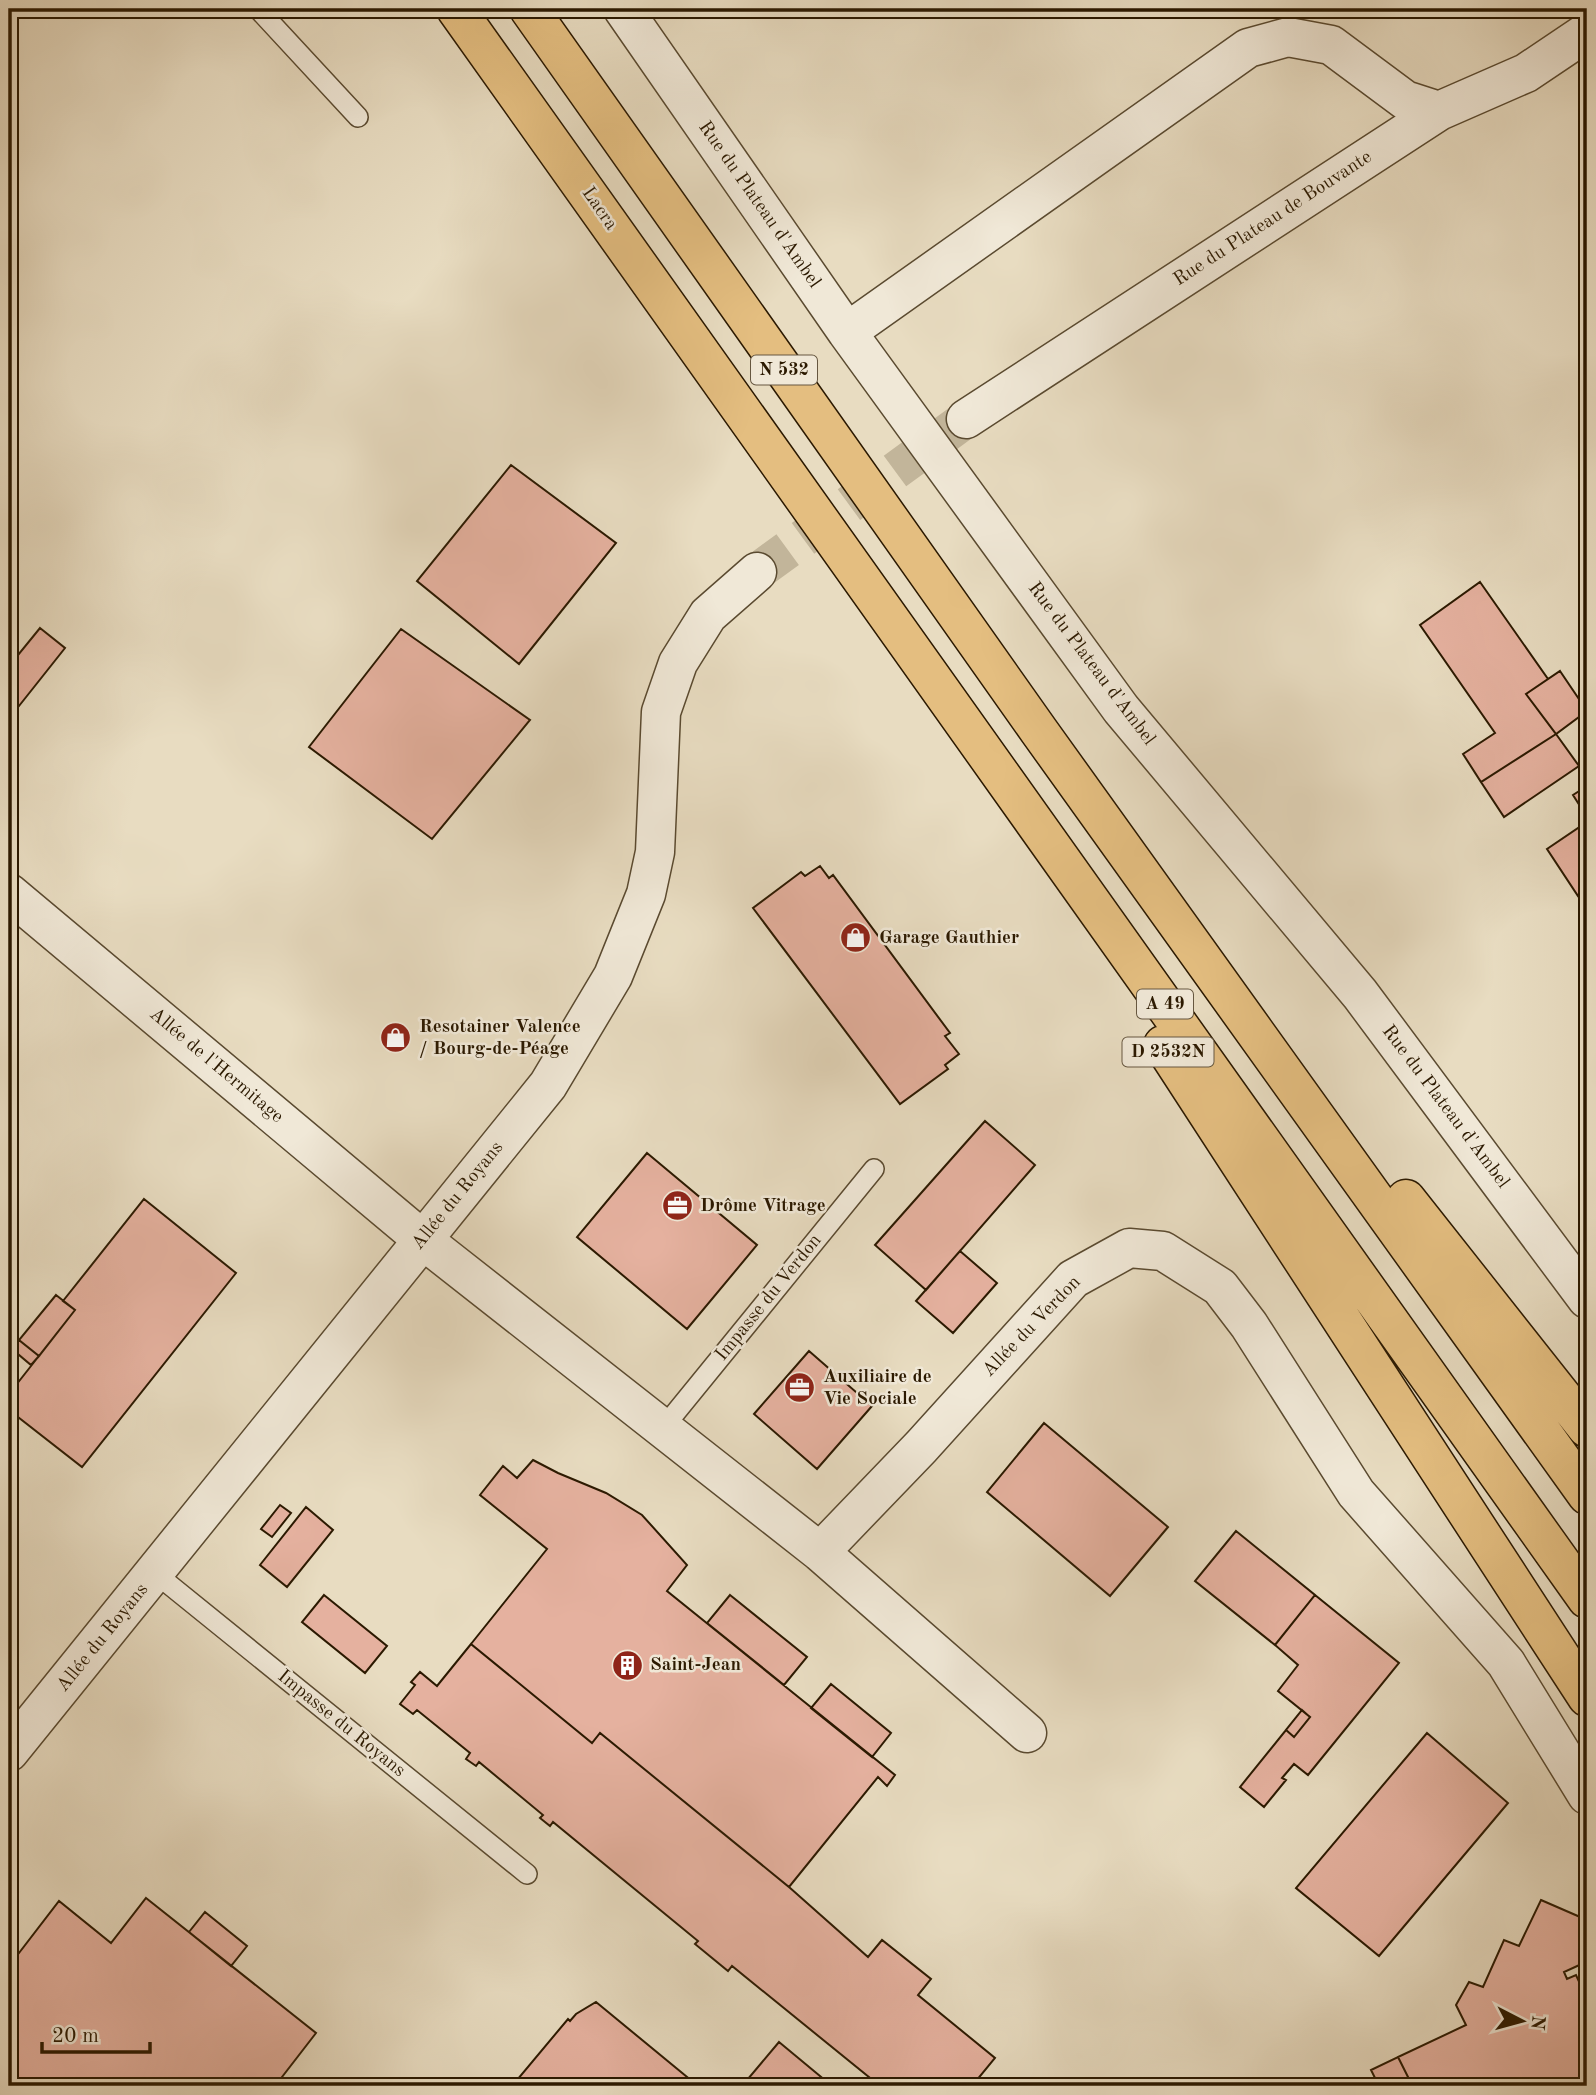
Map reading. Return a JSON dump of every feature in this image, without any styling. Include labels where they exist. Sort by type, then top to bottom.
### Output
[{"type":"highway","name":"Lacra","points":[[456,9],[742,410]]},
{"type":"highway","name":"N 532","points":[[529,9],[1039,731]]},
{"type":"highway","name":"A 49","points":[[742,410],[1587,1599]]},
{"type":"highway","name":"D 2532N","points":[[742,410],[1210,1116],[1587,1697]]},
{"type":"highway","name":"A 49","points":[[1039,731],[1587,1495]]},
{"type":"highway","points":[[1039,731],[1587,1428]]},
{"type":"street","name":"Rue du Plateau d'Ambel","points":[[623,9],[847,332],[1121,709],[1360,994],[1587,1299]]},
{"type":"street","name":"Rue du Plateau de Bouvante","points":[[966,419],[1439,111],[1526,73],[1587,32]]},
{"type":"street","points":[[847,332],[1248,48],[1288,37],[1331,45],[1405,100],[1439,111]]},
{"type":"street","name":"Allée du Royans","points":[[9,1752],[548,1085],[612,976],[646,894],[655,852],[662,712],[678,663],[708,615],[757,572]]},
{"type":"street","name":"Allée de l'Hermitage","points":[[9,893],[423,1240]]},
{"type":"street","points":[[423,1240],[820,1552],[1027,1733]]},
{"type":"street","name":"Allée du Verdon","points":[[820,1552],[921,1447],[1073,1279],[1129,1248],[1163,1251],[1220,1287],[1250,1325],[1356,1493],[1506,1663],[1587,1795]]},
{"type":"lane","points":[[258,9],[358,117]]},
{"type":"lane","name":"Impasse du Verdon","points":[[663,1428],[874,1169]]},
{"type":"lane","name":"Impasse du Royans","points":[[155,1573],[527,1874]]},
{"type":"building","points":[[511,465],[616,543],[519,664],[417,581]]},
{"type":"building","points":[[1480,582],[1548,679],[1526,694],[1556,734],[1481,782],[1463,754],[1495,733],[1420,625]]},
{"type":"building","points":[[40,628],[65,648],[15,711],[9,707],[9,666]]},
{"type":"building","points":[[401,629],[530,720],[432,839],[309,747]]},
{"type":"building","points":[[1560,671],[1587,711],[1556,734],[1526,694]]},
{"type":"building","points":[[1556,734],[1579,766],[1504,817],[1481,782]]},
{"type":"building","points":[[1587,786],[1587,817],[1573,795]]},
{"type":"building","points":[[1587,822],[1587,890],[1578,896],[1547,849]]},
{"type":"building","points":[[820,866],[829,878],[833,875],[950,1033],[945,1036],[959,1054],[945,1065],[948,1069],[900,1104],[753,908],[801,872],[805,876]]},
{"type":"building","points":[[985,1121],[1035,1165],[926,1290],[875,1245]]},
{"type":"building","points":[[647,1153],[757,1245],[687,1329],[577,1237]]},
{"type":"building","points":[[144,1199],[236,1273],[82,1467],[9,1410],[9,1394],[75,1310],[63,1301]]},
{"type":"building","points":[[960,1251],[997,1283],[953,1333],[916,1301]]},
{"type":"building","points":[[56,1295],[75,1310],[39,1356],[19,1340]]},
{"type":"building","points":[[19,1340],[39,1356],[31,1365],[12,1349]]},
{"type":"building","points":[[809,1351],[872,1406],[817,1469],[754,1414]]},
{"type":"building","points":[[1044,1423],[1168,1527],[1110,1596],[987,1492]]},
{"type":"building","name":"Saint-Jean","points":[[533,1460],[606,1493],[642,1515],[687,1565],[667,1591],[895,1775],[887,1786],[878,1777],[789,1887],[600,1733],[592,1743],[471,1644],[547,1549],[480,1495],[503,1466],[517,1478]]},
{"type":"building","points":[[280,1505],[291,1513],[272,1537],[261,1529]]},
{"type":"building","points":[[306,1507],[333,1530],[287,1587],[260,1565]]},
{"type":"building","points":[[1236,1531],[1315,1595],[1275,1645],[1195,1581]]},
{"type":"building","points":[[324,1595],[387,1646],[365,1673],[302,1622]]},
{"type":"building","points":[[730,1595],[807,1657],[784,1685],[707,1623]]},
{"type":"building","points":[[1315,1595],[1399,1663],[1308,1775],[1294,1764],[1282,1778],[1286,1780],[1264,1807],[1240,1787],[1286,1730],[1294,1737],[1310,1717],[1278,1691],[1298,1665],[1275,1645]]},
{"type":"building","points":[[471,1644],[592,1743],[600,1733],[789,1887],[868,1957],[882,1940],[931,1979],[918,1995],[995,2058],[972,2086],[880,2086],[732,1966],[728,1971],[695,1944],[698,1941],[553,1822],[550,1826],[540,1818],[543,1815],[479,1762],[476,1766],[466,1759],[470,1753],[417,1710],[413,1714],[400,1704],[415,1685],[411,1682],[420,1672],[437,1686]]},
{"type":"building","points":[[831,1684],[891,1733],[872,1757],[811,1708]]},
{"type":"building","points":[[1302,1710],[1310,1717],[1294,1737],[1286,1730]]},
{"type":"building","points":[[1427,1733],[1508,1803],[1379,1956],[1296,1888]]},
{"type":"building","points":[[146,1898],[316,2033],[275,2086],[9,2086],[9,1966],[59,1901],[111,1943]]},
{"type":"building","points":[[1541,1900],[1587,1920],[1586,1962],[1564,1972],[1567,1979],[1576,1975],[1587,1999],[1587,2086],[1409,2086],[1412,2085],[1398,2057],[1466,2025],[1456,2005],[1469,1982],[1483,1987],[1504,1940],[1519,1946]]},
{"type":"building","points":[[205,1912],[247,1946],[231,1966],[189,1932]]},
{"type":"building","points":[[596,2002],[698,2086],[512,2086],[568,2019],[570,2021],[576,2014]]},
{"type":"building","points":[[779,2042],[832,2086],[742,2086]]},
{"type":"building","points":[[1398,2057],[1412,2085],[1379,2086],[1371,2070]]},
{"type":"tunnel","points":[[757,572],[966,419]]},
{"type":"place","name":"Garage Gauthier","points":[[856,938]]},
{"type":"place","name":"Resotainer Valence / Bourg-de-Péage","points":[[396,1038]]},
{"type":"place","name":"Drôme Vitrage","points":[[677,1206]]},
{"type":"place","name":"Auxiliaire de Vie Sociale","points":[[800,1388]]},
{"type":"place","name":"Saint-Jean","points":[[627,1665]]}]
